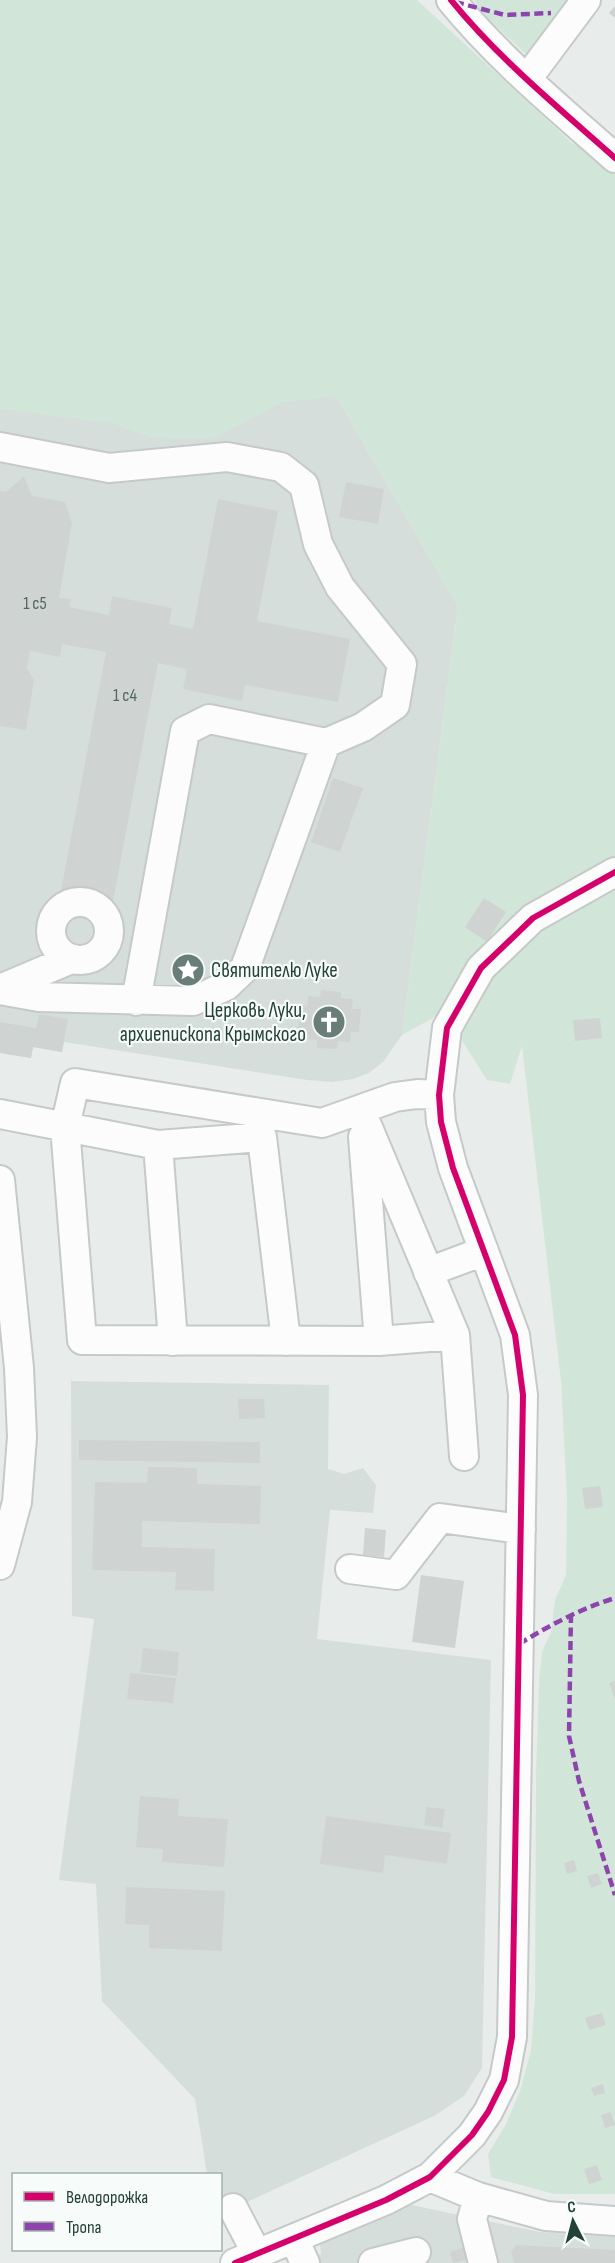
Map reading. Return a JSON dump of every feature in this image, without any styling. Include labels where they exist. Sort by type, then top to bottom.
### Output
[{"type":"street","points":[[451,0],[527,79],[615,158]]},
{"type":"street","points":[[527,79],[586,0]]},
{"type":"street","points":[[0,447],[109,468],[227,458],[281,467],[304,485],[318,544],[340,587],[402,664],[395,705],[363,727],[326,743],[209,719],[185,731],[136,1001]]},
{"type":"street","points":[[0,990],[39,997],[194,1001],[226,986],[245,968],[326,743]]},
{"type":"street","points":[[233,2208],[246,2258],[300,2251],[386,2200],[430,2178],[472,2135],[488,2112],[504,2080],[512,2037],[523,1395],[514,1335],[453,1168],[441,1122],[439,1095],[447,1028],[481,968],[533,918],[615,872]]},
{"type":"street","points":[[0,990],[33,975],[63,952]]},
{"type":"street","points":[[322,1123],[75,1083],[65,1127],[82,1340],[379,1341],[455,1335]]},
{"type":"street","points":[[0,1114],[158,1145],[262,1137],[322,1123],[395,1097],[417,1094],[439,1095]]},
{"type":"street","points":[[361,1111],[455,1335],[464,1456]]},
{"type":"street","points":[[361,1111],[379,1341]]},
{"type":"street","points":[[262,1137],[286,1341]]},
{"type":"street","points":[[158,1145],[173,1341]]},
{"type":"street","points":[[0,1180],[4,1256],[19,1368],[22,1437],[17,1502],[0,1565]]},
{"type":"street","points":[[428,1272],[484,1251]]},
{"type":"street","points":[[350,1569],[396,1575],[440,1518],[521,1529]]},
{"type":"street","points":[[430,2178],[478,2198],[546,2216],[615,2220]]},
{"type":"street","points":[[478,2198],[472,2219],[483,2263]]},
{"type":"street","points":[[373,2263],[416,2252]]},
{"type":"shaded area","points":[[0,0],[336,396],[458,606],[402,1035],[383,1062],[369,1073],[353,1079],[332,1082],[307,1080],[64,1042],[62,1052],[33,1047],[31,1058],[0,1053]]},
{"type":"shaded area","points":[[71,1381],[329,1385],[328,1469],[344,1474],[363,1468],[376,1485],[373,1513],[330,1510],[317,1639],[491,1660],[482,2068],[464,2096],[434,2116],[222,2214],[222,2173],[207,2173],[195,2099],[102,2001],[96,1884],[59,1880],[94,1619],[72,1616]]},
{"type":"shaded area","points":[[412,2205],[540,2232],[615,2237],[615,2263],[301,2263],[321,2254],[320,2244]]},
{"type":"green space","points":[[0,0],[417,0],[573,144],[580,136],[615,172],[615,2194],[554,2194],[491,2177],[488,2154],[506,2124],[520,2091],[531,2050],[535,1998],[536,1775],[539,1681],[542,1652],[551,1632],[555,1600],[566,1575],[567,1498],[561,1381],[522,1046],[510,1084],[487,1080],[444,1012],[402,1035],[458,606],[336,396],[281,403],[212,439],[153,438],[114,424],[0,409]]},
{"type":"green space","points":[[474,0],[567,0],[527,55],[483,14]]},
{"type":"building","points":[[615,6],[615,18],[609,13]]},
{"type":"building","points":[[24,476],[32,496],[65,502],[72,523],[59,598],[71,599],[69,607],[109,615],[112,596],[172,608],[169,624],[193,629],[218,499],[278,511],[257,621],[350,639],[338,702],[245,685],[242,701],[183,689],[187,669],[158,663],[113,901],[61,891],[106,652],[62,644],[60,657],[30,651],[27,668],[34,680],[26,730],[0,726],[0,491],[6,492]]},
{"type":"building","points":[[346,482],[384,489],[378,524],[339,517]]},
{"type":"building","points":[[333,778],[363,788],[340,852],[311,842]]},
{"type":"building","points":[[484,898],[506,912],[487,942],[465,927]]},
{"type":"building","name":"Церковь Луки, архиепископа Крымского","points":[[321,990],[341,992],[341,998],[353,999],[352,1009],[361,1009],[359,1032],[351,1032],[350,1042],[338,1041],[337,1049],[317,1048],[317,1040],[305,1039],[306,1028],[298,1028],[300,1005],[307,1006],[308,996],[320,997]]},
{"type":"building","points":[[39,1014],[68,1019],[62,1052],[33,1047],[31,1058],[0,1053],[0,1022],[36,1028]]},
{"type":"building","points":[[600,1018],[602,1038],[575,1041],[573,1020]]},
{"type":"building","points":[[238,1399],[264,1399],[265,1418],[239,1419]]},
{"type":"building","points":[[79,1440],[260,1442],[260,1463],[79,1460]]},
{"type":"building","points":[[148,1467],[197,1468],[197,1484],[261,1486],[260,1524],[142,1521],[142,1547],[215,1549],[214,1591],[175,1590],[176,1572],[92,1570],[95,1482],[147,1483]]},
{"type":"building","points":[[600,1486],[603,1507],[585,1509],[582,1488]]},
{"type":"building","points":[[365,1528],[386,1530],[384,1557],[363,1555]]},
{"type":"building","points":[[421,1575],[464,1581],[455,1648],[412,1642]]},
{"type":"building","points":[[143,1648],[179,1652],[177,1676],[140,1672]]},
{"type":"building","points":[[130,1673],[176,1678],[173,1703],[127,1699]]},
{"type":"building","points":[[615,1681],[615,1699],[609,1683]]},
{"type":"building","points":[[140,1796],[179,1799],[178,1816],[228,1819],[224,1867],[162,1862],[163,1849],[136,1847]]},
{"type":"building","points":[[426,1807],[445,1809],[442,1828],[424,1825]]},
{"type":"building","points":[[326,1816],[451,1833],[447,1864],[385,1855],[383,1873],[320,1864]]},
{"type":"building","points":[[574,1860],[577,1871],[567,1874],[564,1863]]},
{"type":"building","points":[[598,1873],[602,1884],[591,1888],[587,1876]]},
{"type":"building","points":[[126,1887],[225,1891],[222,1951],[149,1948],[149,1925],[125,1924]]},
{"type":"building","points":[[602,2013],[606,2025],[589,2030],[585,2018]]},
{"type":"building","points":[[603,2084],[605,2093],[594,2096],[591,2088]]},
{"type":"building","points":[[611,2112],[615,2125],[605,2128],[601,2115]]},
{"type":"building","points":[[597,2165],[602,2180],[589,2184],[584,2169]]},
{"type":"building","points":[[516,2245],[615,2250],[615,2263],[514,2263],[511,2252]]},
{"type":"building","points":[[464,2247],[468,2259],[453,2263],[450,2252]]},
{"type":"marked path","points":[[455,2],[505,15],[551,13]]},
{"type":"marked path","points":[[519,1644],[566,1618],[615,1598]]},
{"type":"marked path","points":[[571,1614],[569,1736],[579,1781],[615,1895]]},
{"type":"cycle path","points":[[451,0],[509,63],[615,158]]},
{"type":"cycle path","points":[[235,2263],[386,2200],[430,2177],[472,2135],[488,2112],[504,2080],[512,2037],[523,1395],[515,1335],[453,1168],[441,1122],[439,1095],[447,1028],[481,968],[533,918],[615,872]]},
{"type":"place","name":"Святителю Луке","points":[[188,970]]},
{"type":"place","name":"Церковь Луки, архиепископа Крымского","points":[[329,1022]]}]
